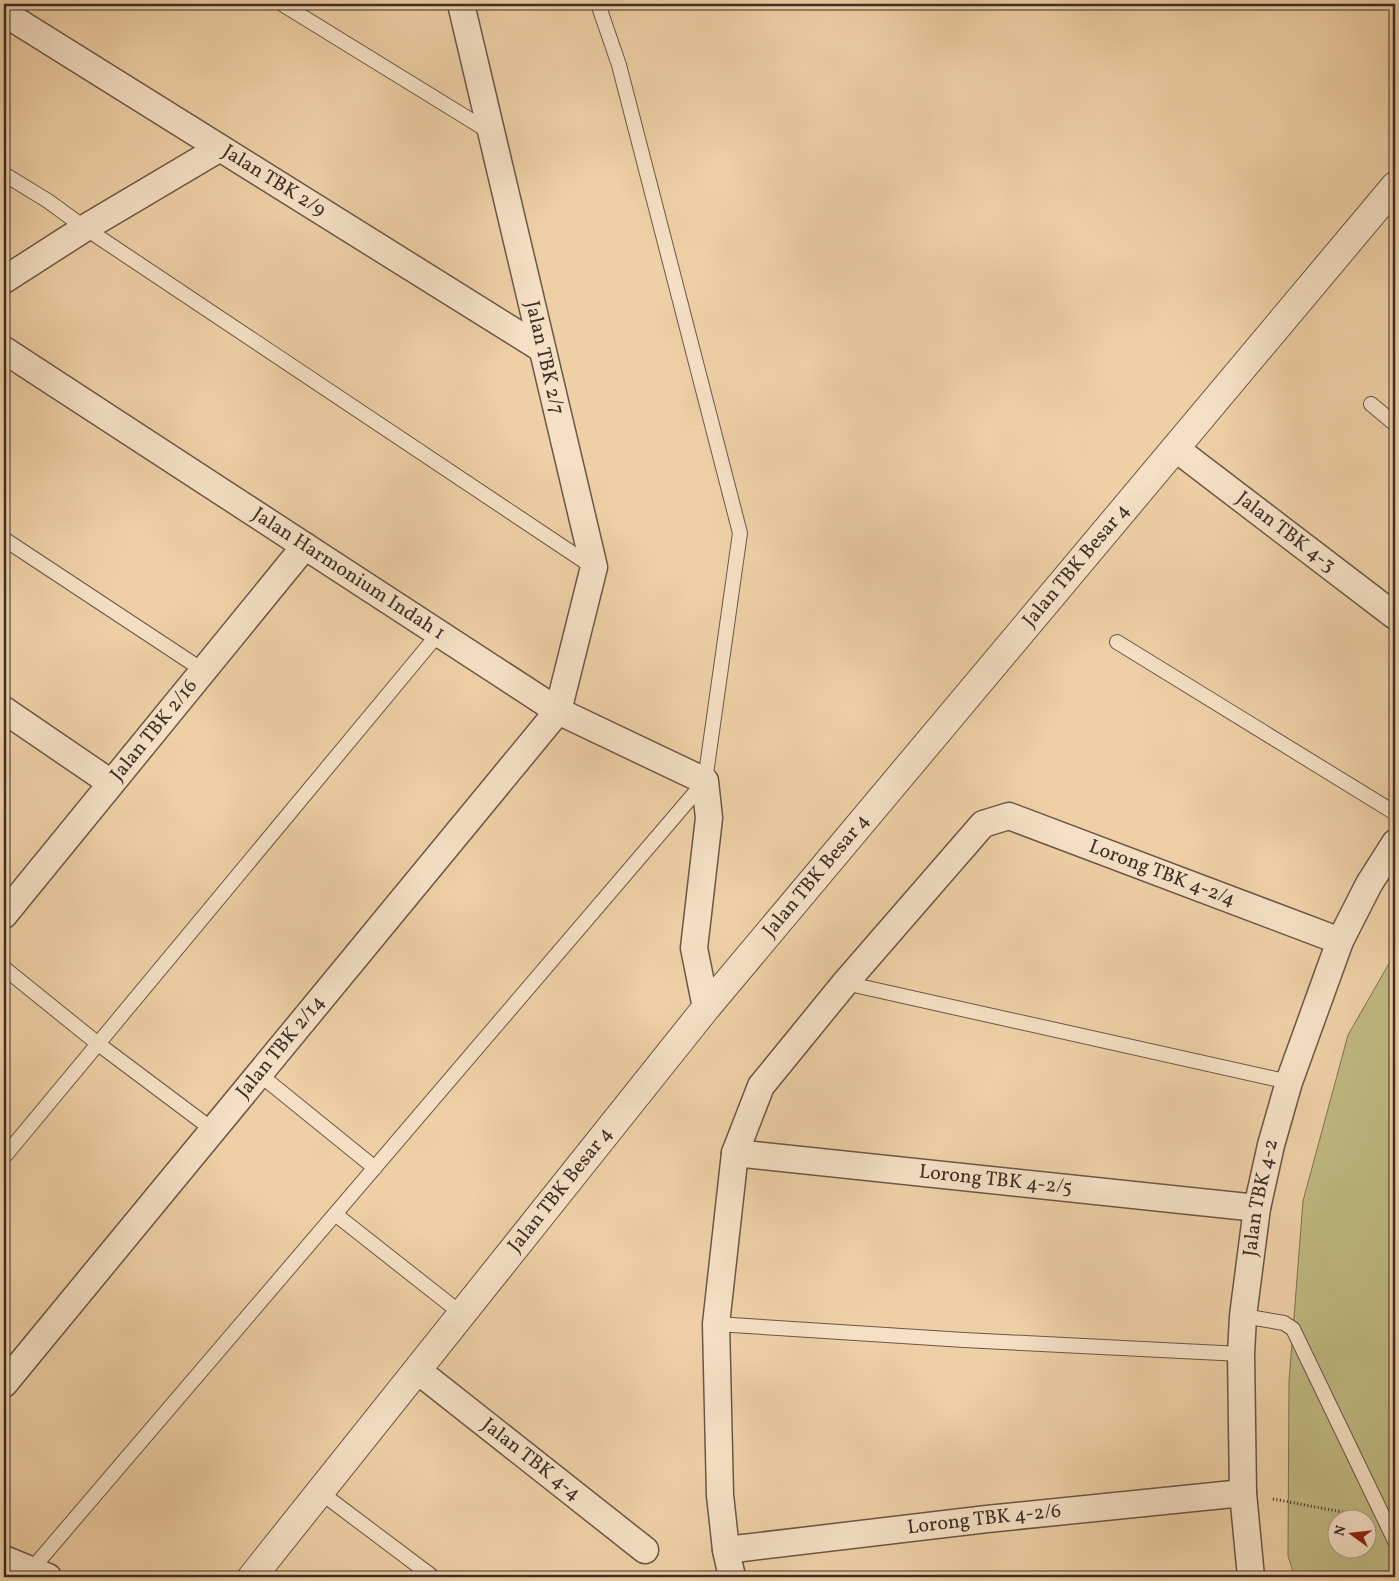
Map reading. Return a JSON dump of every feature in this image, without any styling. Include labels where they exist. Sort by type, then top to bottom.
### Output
[{"type":"street","name":"Jalan TBK 2/7","points":[[461,4],[594,567],[558,711]]},
{"type":"street","name":"Jalan TBK 2/9","points":[[4,13],[542,349]]},
{"type":"street","points":[[4,280],[85,228],[220,148]]},
{"type":"street","name":"Jalan TBK Besar 4","points":[[252,1577],[706,1008],[1395,186]]},
{"type":"street","name":"Jalan Harmonium Indah 1","points":[[4,350],[558,711],[705,781]]},
{"type":"street","name":"Jalan TBK 4-3","points":[[1175,448],[1395,616]]},
{"type":"street","name":"Jalan TBK 2/16","points":[[4,915],[305,546]]},
{"type":"street","points":[[4,710],[111,783]]},
{"type":"street","name":"Jalan TBK 2/14","points":[[4,1384],[558,711]]},
{"type":"street","points":[[705,781],[709,818],[694,948],[706,1008]]},
{"type":"street","name":"Lorong TBK 4-2/4","points":[[845,983],[983,824],[1009,816],[1340,941]]},
{"type":"street","name":"Jalan TBK 4-2","points":[[1252,1577],[1243,1493],[1241,1354],[1242,1316],[1257,1208],[1271,1145],[1289,1082],[1340,941],[1370,884],[1395,843]]},
{"type":"street","points":[[732,1577],[726,1550],[720,1495],[716,1324],[735,1153],[761,1086],[845,983]]},
{"type":"street","name":"Lorong TBK 4-2/5","points":[[735,1153],[1257,1208]]},
{"type":"street","name":"Jalan TBK 4-4","points":[[418,1370],[645,1550]]},
{"type":"street","name":"Lorong TBK 4-2/6","points":[[726,1550],[997,1518],[1243,1493]]},
{"type":"street","points":[[4,1559],[40,1574]]},
{"type":"lane","points":[[282,4],[491,132]]},
{"type":"lane","points":[[40,1574],[335,1214],[705,781],[740,533],[619,65],[598,4]]},
{"type":"lane","points":[[4,174],[48,201],[85,228],[594,567]]},
{"type":"lane","points":[[1371,404],[1395,424]]},
{"type":"lane","points":[[4,539],[204,671]]},
{"type":"lane","points":[[4,1157],[439,633]]},
{"type":"lane","points":[[1117,642],[1395,813]]},
{"type":"lane","points":[[4,968],[97,1043],[213,1130]]},
{"type":"lane","points":[[845,983],[1289,1082]]},
{"type":"lane","points":[[259,1074],[375,1168]]},
{"type":"lane","points":[[335,1214],[462,1314]]},
{"type":"lane","points":[[1242,1316],[1284,1323],[1292,1329],[1395,1541]]},
{"type":"lane","points":[[716,1324],[964,1340],[1241,1354]]},
{"type":"lane","points":[[320,1492],[433,1577]]},
{"type":"path","points":[[1243,1493],[1385,1521]]},
{"type":"shaded area","points":[[1395,953],[1395,1577],[1295,1577],[1288,1556],[1289,1382],[1303,1201],[1348,1035]]}]
